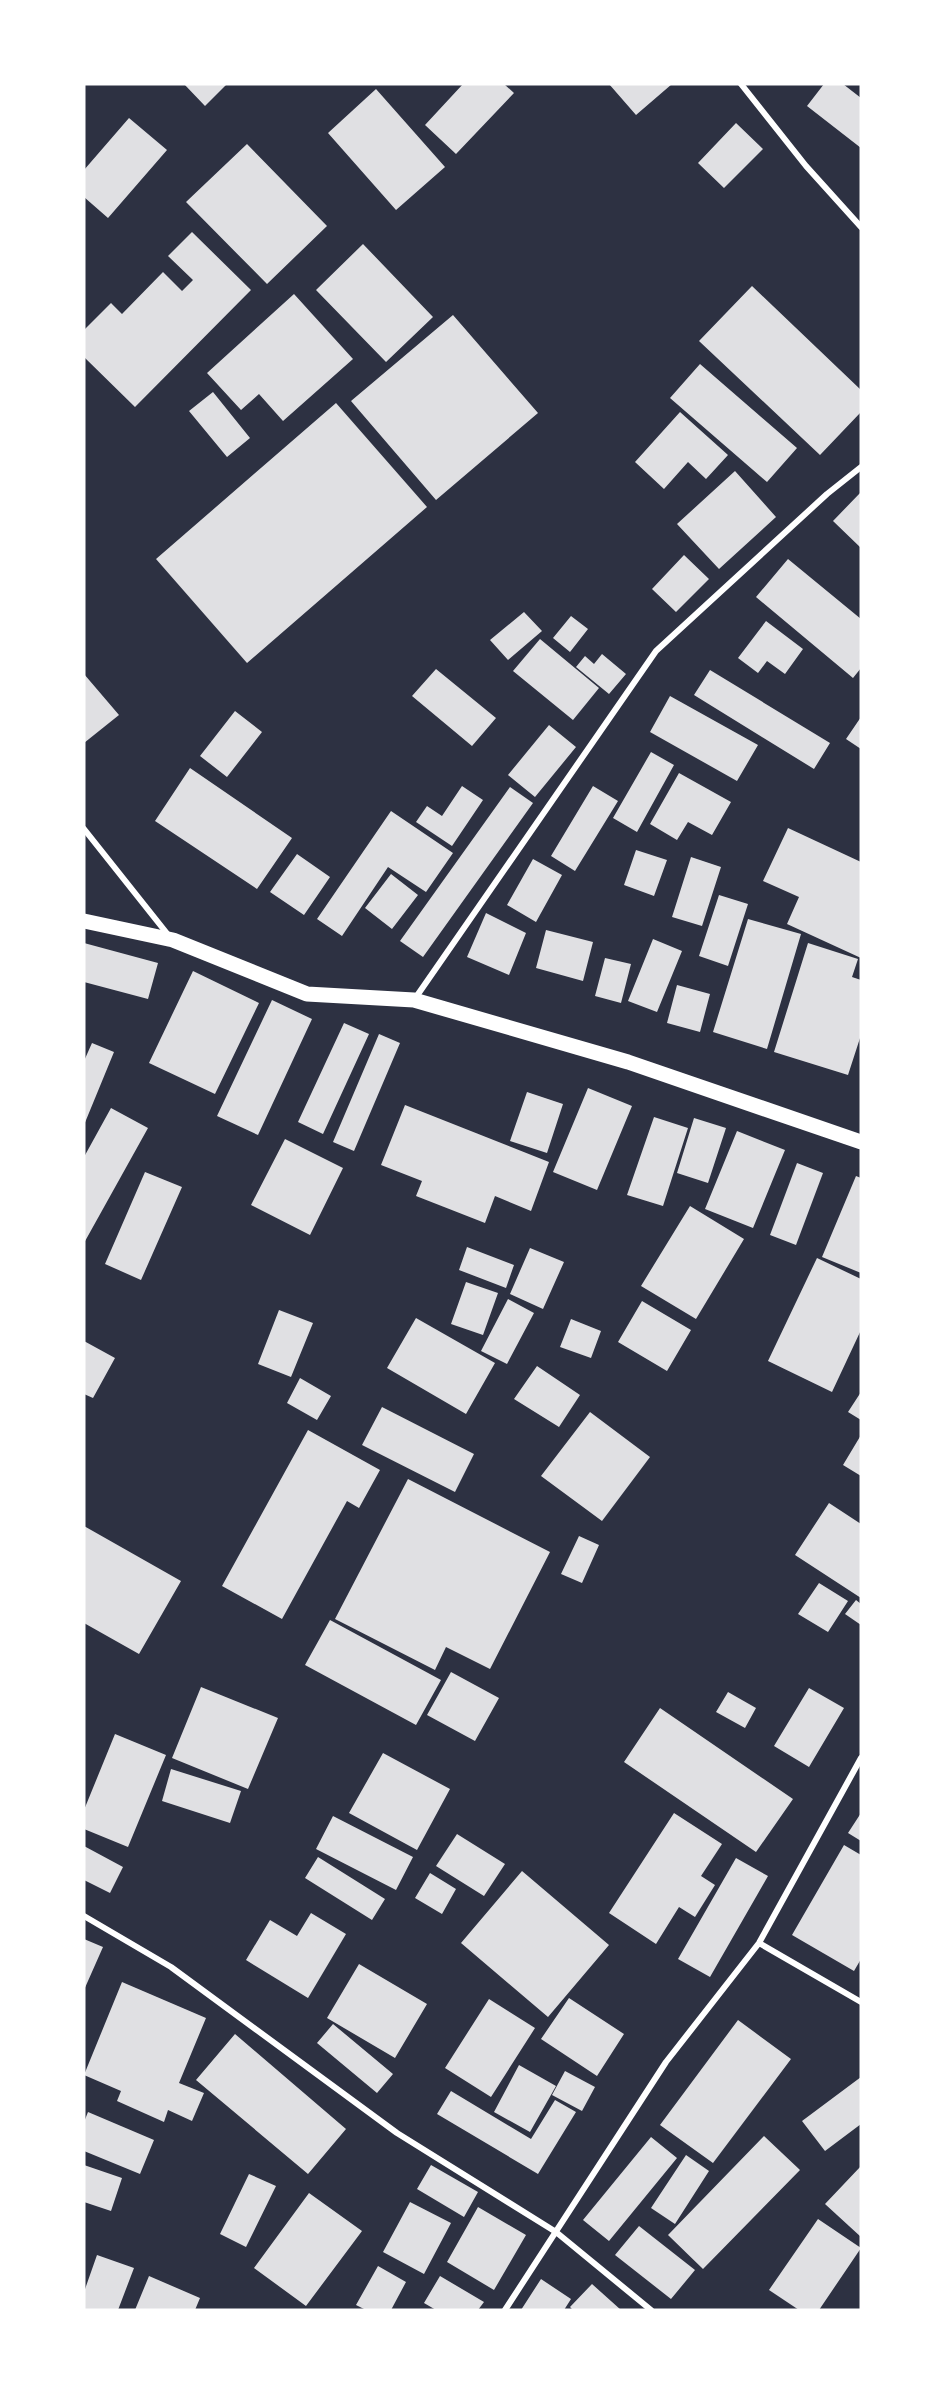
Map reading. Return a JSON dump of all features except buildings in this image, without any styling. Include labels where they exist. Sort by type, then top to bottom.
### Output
[{"type":"main road","points":[[84,921],[172,940],[307,994],[414,1000],[628,1062],[861,1142]]},
{"type":"street","points":[[741,84],[806,166],[861,227]]},
{"type":"street","points":[[414,1000],[656,651],[827,494],[861,467]]},
{"type":"street","points":[[84,829],[172,940]]},
{"type":"street","points":[[505,2310],[666,2062],[759,1943],[861,1758]]},
{"type":"street","points":[[84,1916],[171,1967],[397,2133],[556,2232],[651,2310]]},
{"type":"street","points":[[759,1943],[861,2002]]}]
